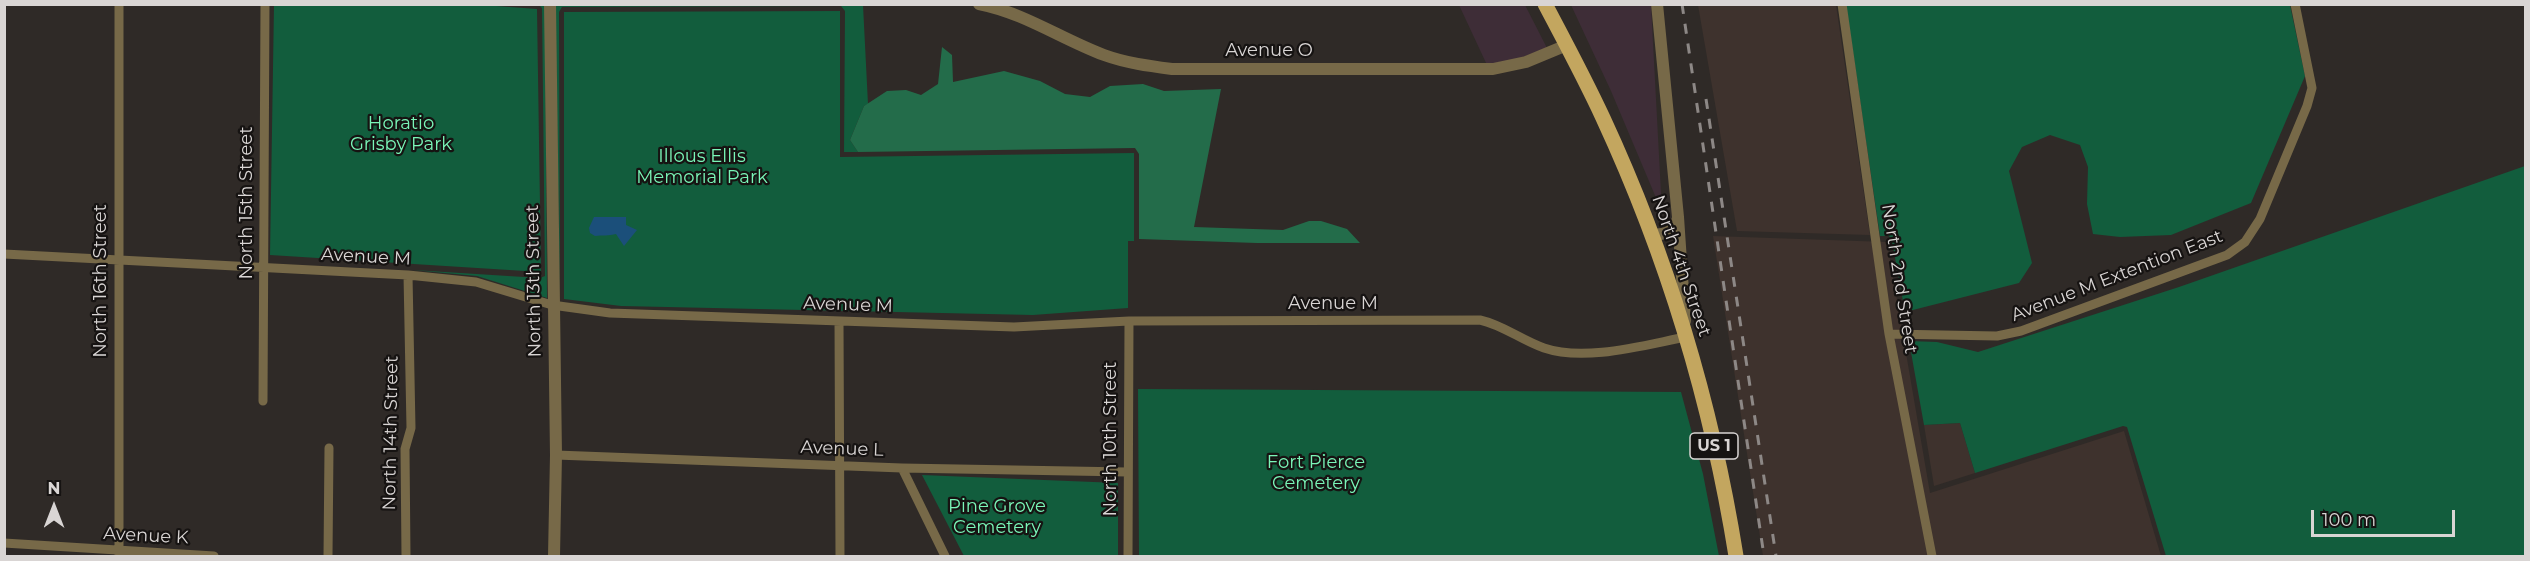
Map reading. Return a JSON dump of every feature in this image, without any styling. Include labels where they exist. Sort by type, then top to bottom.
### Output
[{"type":"main road","name":"North 4th Street","points":[[1545,4],[1603,117],[1650,235],[1686,337],[1719,469],[1736,556]]},
{"type":"street","name":"North 16th Street","points":[[119,4],[117,261],[119,554]]},
{"type":"street","name":"North 15th Street","points":[[263,401],[265,4]]},
{"type":"street","name":"North 13th Street","points":[[550,4],[552,306],[556,455],[554,556]]},
{"type":"street","name":"Avenue O","points":[[979,4],[1035,21],[1103,55],[1137,64],[1173,69],[1493,69],[1526,62],[1566,45]]},
{"type":"street","points":[[1657,4],[1678,217],[1686,337]]},
{"type":"street","name":"North 2nd Street","points":[[1842,4],[1889,334],[1932,556]]},
{"type":"street","name":"Avenue M Extention East","points":[[1889,334],[1997,336],[2021,331],[2227,255],[2245,242],[2260,219],[2307,106],[2312,88],[2295,4]]},
{"type":"street","points":[[1650,235],[1668,233],[1672,230],[1678,217]]},
{"type":"street","name":"Avenue M","points":[[4,254],[408,275],[476,282],[552,306],[610,313],[1018,327],[1129,321],[1480,320],[1497,324],[1519,338],[1564,353],[1627,348],[1686,337]]},
{"type":"street","name":"North 14th Street","points":[[406,556],[405,449],[411,428],[408,275]]},
{"type":"street","points":[[839,321],[840,556]]},
{"type":"street","name":"North 10th Street","points":[[1128,556],[1129,321]]},
{"type":"street","points":[[328,556],[329,448]]},
{"type":"street","name":"Avenue L","points":[[556,455],[902,468],[1127,472]]},
{"type":"street","points":[[902,468],[945,556]]},
{"type":"street","name":"Avenue K","points":[[4,543],[119,554],[214,556]]},
{"type":"shaded area","points":[[1459,5],[1525,5],[1547,48],[1517,59],[1487,65]]},
{"type":"shaded area","points":[[1571,5],[1651,5],[1662,212],[1611,91]]},
{"type":"shaded area","points":[[1698,5],[1836,5],[1870,235],[1737,231]]},
{"type":"shaded area","points":[[1713,236],[1887,242],[1930,493],[2124,431],[2161,556],[1763,556]]},
{"type":"shaded area","points":[[1960,423],[1975,473],[1934,486],[1924,425]]},
{"type":"green space","name":"Horatio Grisby Park","points":[[469,4],[537,9],[541,272],[270,255],[274,5]]},
{"type":"green space","points":[[539,5],[545,5],[547,298],[477,276],[413,270],[540,278],[545,276],[542,8]]},
{"type":"green space","points":[[555,5],[863,5],[868,104],[864,106],[850,140],[858,152],[844,152],[845,11],[841,6],[562,7],[559,12],[560,301]]},
{"type":"green space","points":[[1846,5],[2290,5],[2305,76],[2251,203],[2171,235],[2120,237],[2093,234],[2087,204],[2088,167],[2080,145],[2050,135],[2022,147],[2009,171],[2032,263],[2019,283],[1905,312],[1892,241],[1889,236],[1880,236]]},
{"type":"green space","name":"Illous Ellis Memorial Park","points":[[840,11],[840,157],[1134,153],[1134,241],[1128,241],[1128,308],[1033,315],[621,306],[564,299],[564,12]]},
{"type":"green space","points":[[942,47],[952,55],[953,82],[1004,71],[1040,81],[1065,94],[1090,97],[1110,86],[1143,84],[1164,91],[1221,89],[1194,227],[1283,230],[1309,221],[1321,221],[1347,229],[1360,243],[1257,243],[1139,239],[1139,154],[1135,148],[858,152],[850,140],[864,106],[887,91],[906,90],[921,95],[938,84]]},
{"type":"green space","points":[[2525,166],[2525,556],[2166,556],[2127,427],[2123,426],[1975,473],[1960,423],[1924,425],[1909,341],[1937,342],[1978,352],[2179,287]]},
{"type":"green space","name":"Fort Pierce Cemetery","points":[[1138,389],[1681,392],[1703,474],[1719,556],[1139,556]]},
{"type":"green space","name":"Pine Grove Cemetery","points":[[922,475],[1118,483],[1118,556],[964,556]]},
{"type":"water","points":[[594,217],[626,217],[626,225],[637,230],[624,246],[616,234],[595,236],[590,233],[589,228]]},
{"type":"railway","points":[[1682,4],[1764,556]]},
{"type":"railway","points":[[1706,99],[1776,556]]}]
